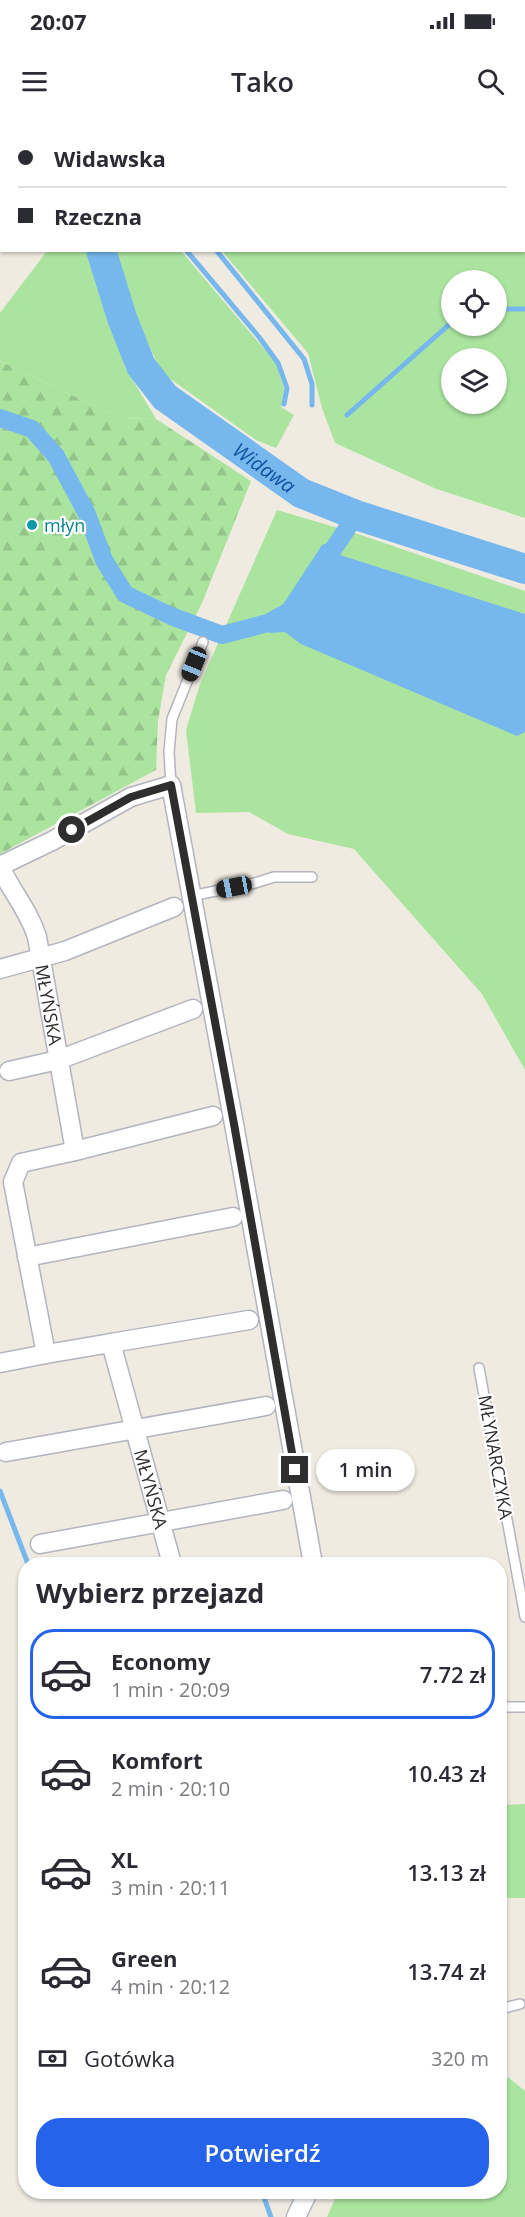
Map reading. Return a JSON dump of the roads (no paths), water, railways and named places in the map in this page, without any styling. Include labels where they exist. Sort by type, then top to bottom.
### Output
[{"type":"street","points":[[0,867],[131,797],[171,785],[312,1557]]},
{"type":"street","name":"MŁYŃSKA","points":[[0,867],[10,889],[25,906],[33,923],[42,957],[75,1151]]},
{"type":"street","points":[[0,969],[65,951],[174,907]]},
{"type":"street","points":[[9,1071],[58,1060],[193,1009]]},
{"type":"street","points":[[0,1165],[21,1163],[75,1151],[213,1116]]},
{"type":"street","points":[[21,1163],[13,1182],[46,1354]]},
{"type":"street","points":[[27,1257],[234,1217]]},
{"type":"street","points":[[0,1363],[249,1320]]},
{"type":"street","name":"MŁYŃSKA","points":[[111,1343],[170,1557]]},
{"type":"street","points":[[6,1452],[266,1406]]},
{"type":"street","points":[[40,1544],[283,1500]]},
{"type":"street","points":[[296,2217],[305,2199]]},
{"type":"lane","points":[[171,785],[169,752],[172,719],[203,642]]},
{"type":"lane","points":[[191,896],[274,877],[312,878]]},
{"type":"lane","name":"MŁYNARCZYKA","points":[[479,1368],[525,1617]]},
{"type":"lane","points":[[507,1707],[525,1707]]},
{"type":"lane","points":[[507,2007],[520,2004]]},
{"type":"water","points":[[340,530],[355,533],[340,555],[525,614],[525,732],[517,736],[301,644],[285,632],[269,633],[266,616],[280,609],[322,545],[333,541]]},
{"type":"waterway","name":"Widawa","points":[[102,252],[122,318],[141,366],[165,397],[301,493],[356,515],[525,569]]},
{"type":"waterway","points":[[188,252],[278,363],[287,388],[284,404]]},
{"type":"waterway","points":[[218,252],[304,359],[312,384],[312,405]]},
{"type":"waterway","points":[[507,309],[525,309]]},
{"type":"waterway","points":[[347,415],[441,332]]},
{"type":"waterway","points":[[0,418],[32,429],[56,456],[87,514],[104,560],[125,594],[171,616],[222,635],[268,623],[288,612]]},
{"type":"waterway","points":[[332,551],[356,515]]},
{"type":"waterway","points":[[0,1491],[25,1557]]},
{"type":"waterway","points":[[265,2199],[271,2217]]},
{"type":"place","name":"młyn","points":[[32,525]]}]
